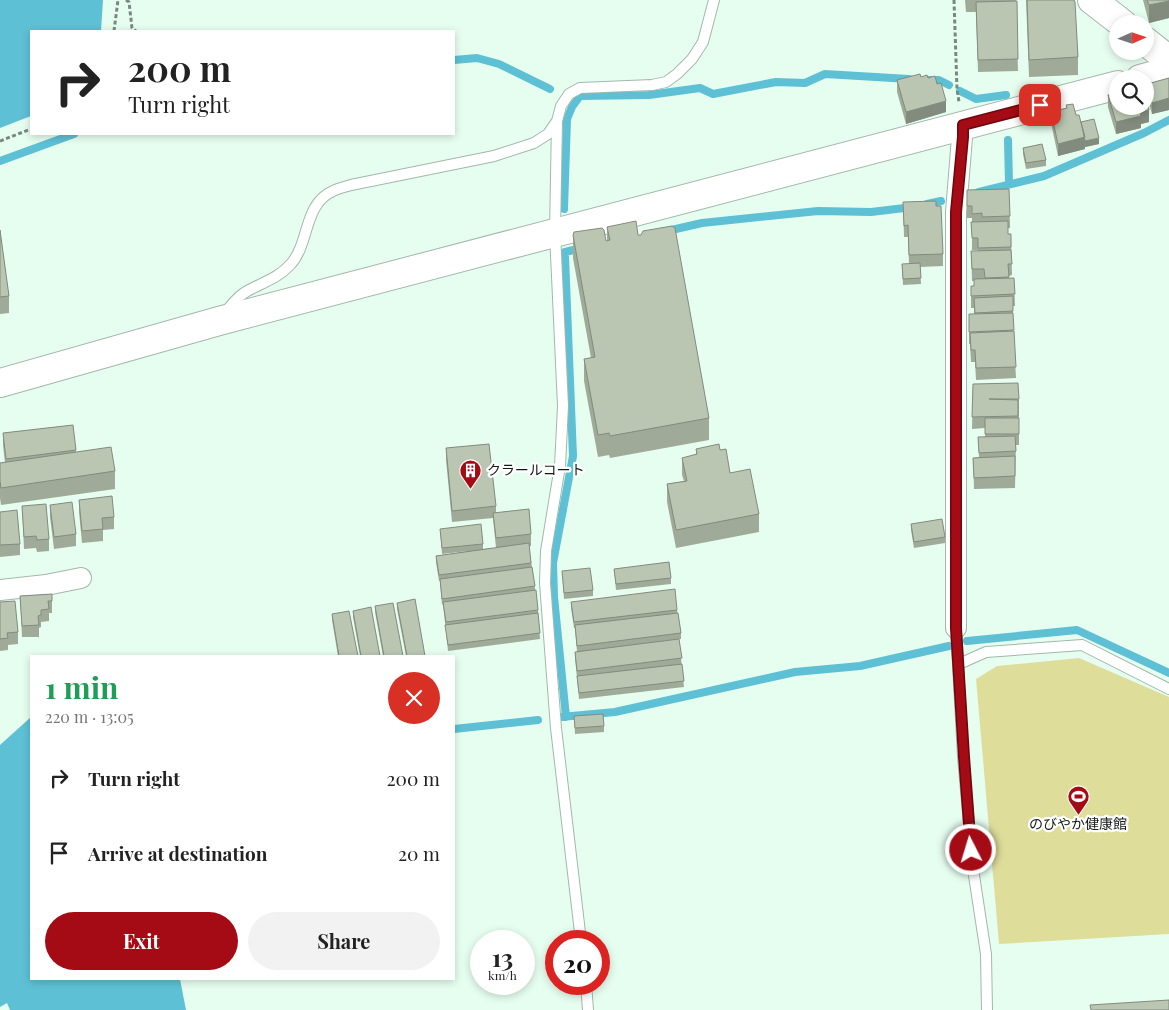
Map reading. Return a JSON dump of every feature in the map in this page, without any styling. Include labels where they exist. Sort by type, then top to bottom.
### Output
[{"type":"street","points":[[1092,0],[1111,15]]},
{"type":"street","points":[[1154,48],[1169,60]]},
{"type":"street","points":[[1154,75],[1169,71]]},
{"type":"street","points":[[0,383],[219,321],[1109,87]]},
{"type":"street","points":[[956,628],[956,212],[963,125]]},
{"type":"street","points":[[0,590],[46,585],[81,578]]},
{"type":"lane","points":[[580,930],[556,728],[545,583],[546,550],[560,466],[563,406],[555,233],[557,121],[561,106],[569,94],[580,88],[652,85],[666,82],[677,74],[692,59],[703,42],[714,0]]},
{"type":"lane","points":[[219,321],[233,303],[244,293],[274,279],[291,264],[300,250],[307,226],[318,201],[332,191],[351,185],[494,156],[534,143],[548,134],[557,121]]},
{"type":"lane","points":[[956,628],[973,869],[986,954],[986,1010]]},
{"type":"lane","points":[[959,664],[986,652],[1082,645],[1169,689]]},
{"type":"lane","points":[[587,995],[588,1010]]},
{"type":"path","points":[[114,30],[118,0]]},
{"type":"path","points":[[954,0],[957,89],[963,125]]},
{"type":"path","points":[[128,1],[132,28],[135,30]]},
{"type":"path","points":[[0,141],[30,129]]},
{"type":"shaded area","name":"のびやか健康館","points":[[1079,658],[1169,697],[1169,934],[999,944],[976,679],[997,666]]},
{"type":"water","points":[[0,0],[103,0],[101,30],[30,30],[30,116],[0,128]]},
{"type":"water","points":[[30,718],[30,980],[180,980],[186,1010],[10,1010],[7,1003],[0,1007],[0,745]]},
{"type":"building","points":[[1027,0],[1074,0],[1078,57],[1029,60]]},
{"type":"building","points":[[1147,0],[1169,0],[1169,1],[1149,5]]},
{"type":"building","points":[[1017,1],[1018,59],[978,60],[976,2]]},
{"type":"building","points":[[920,74],[921,77],[927,75],[928,78],[935,76],[937,84],[941,83],[946,101],[906,112],[897,80]]},
{"type":"building","points":[[1169,78],[1169,98],[1154,102],[1154,82]]},
{"type":"building","points":[[1073,104],[1076,115],[1079,115],[1085,137],[1058,144],[1051,112],[1067,108],[1066,105]]},
{"type":"building","points":[[1114,115],[1141,115],[1141,116],[1116,122]]},
{"type":"building","points":[[1094,119],[1099,138],[1085,141],[1081,122]]},
{"type":"building","points":[[1042,144],[1046,160],[1026,163],[1023,148]]},
{"type":"building","points":[[1009,189],[1010,216],[982,217],[982,213],[972,214],[972,206],[967,206],[967,190]]},
{"type":"building","points":[[936,201],[936,206],[941,206],[943,254],[909,255],[908,225],[904,226],[903,202]]},
{"type":"building","points":[[636,221],[638,235],[641,235],[643,231],[672,226],[675,228],[709,418],[610,436],[609,433],[598,435],[584,359],[595,357],[573,235],[574,232],[602,228],[606,241],[610,240],[607,227]]},
{"type":"building","points":[[1008,221],[1011,247],[978,248],[978,238],[972,238],[971,222]]},
{"type":"building","points":[[0,230],[9,296],[0,297]]},
{"type":"building","points":[[1011,250],[1012,264],[1008,264],[1009,277],[985,278],[984,269],[972,269],[971,251]]},
{"type":"building","points":[[920,263],[921,278],[903,279],[902,264]]},
{"type":"building","points":[[1014,278],[1015,294],[971,296],[971,286],[974,286],[974,279]]},
{"type":"building","points":[[1013,296],[1013,311],[975,313],[974,298]]},
{"type":"building","points":[[1013,313],[1014,330],[969,332],[969,314]]},
{"type":"building","points":[[1014,331],[1016,367],[976,368],[975,350],[971,350],[970,333]]},
{"type":"building","points":[[1018,383],[1019,399],[989,399],[1018,400],[1018,416],[972,417],[973,384]]},
{"type":"building","points":[[985,418],[1019,418],[1019,434],[985,434]]},
{"type":"building","points":[[73,425],[76,450],[6,459],[3,433]]},
{"type":"building","points":[[1015,436],[1016,451],[979,453],[978,437]]},
{"type":"building","name":"クラールコート","points":[[489,444],[496,506],[452,511],[446,448]]},
{"type":"building","points":[[719,444],[720,450],[726,449],[730,473],[750,469],[759,514],[676,530],[667,484],[687,481],[682,458],[697,454],[696,449]]},
{"type":"building","points":[[111,447],[115,471],[1,488],[0,463]]},
{"type":"building","points":[[1015,456],[1015,476],[974,478],[973,458]]},
{"type":"building","points":[[112,496],[114,517],[102,518],[103,529],[82,531],[79,500]]},
{"type":"building","points":[[72,502],[76,534],[54,537],[50,505]]},
{"type":"building","points":[[46,504],[49,539],[37,540],[36,536],[24,537],[22,506]]},
{"type":"building","points":[[529,509],[531,534],[496,538],[493,513]]},
{"type":"building","points":[[17,510],[20,544],[0,545],[0,512]]},
{"type":"building","points":[[942,519],[945,537],[914,542],[911,524]]},
{"type":"building","points":[[481,524],[483,544],[442,548],[440,529]]},
{"type":"building","points":[[529,543],[531,563],[439,575],[436,556]]},
{"type":"building","points":[[669,562],[671,578],[616,584],[614,569]]},
{"type":"building","points":[[532,567],[535,586],[442,599],[440,579]]},
{"type":"building","points":[[590,568],[593,590],[564,593],[562,571]]},
{"type":"building","points":[[675,589],[677,610],[574,622],[571,602]]},
{"type":"building","points":[[536,590],[538,610],[446,622],[443,602]]},
{"type":"building","points":[[52,594],[52,601],[48,601],[49,609],[41,610],[41,615],[38,616],[39,625],[22,626],[20,596]]},
{"type":"building","points":[[415,599],[425,655],[407,655],[397,603]]},
{"type":"building","points":[[15,601],[18,632],[7,633],[8,638],[0,639],[0,602]]},
{"type":"building","points":[[393,603],[403,655],[384,655],[375,606]]},
{"type":"building","points":[[371,607],[380,655],[361,655],[353,611]]},
{"type":"building","points":[[349,611],[358,655],[339,655],[332,614]]},
{"type":"building","points":[[538,613],[540,633],[448,645],[445,625]]},
{"type":"building","points":[[678,613],[681,633],[577,646],[575,625]]},
{"type":"building","points":[[679,639],[682,658],[577,671],[575,652]]},
{"type":"building","points":[[682,664],[684,681],[579,693],[577,676]]},
{"type":"building","points":[[603,714],[604,726],[575,728],[574,716]]},
{"type":"building","points":[[1169,1000],[1169,1010],[1091,1010],[1090,1005]]},
{"type":"waterway","points":[[455,60],[477,58],[499,64],[550,89]]},
{"type":"waterway","points":[[564,209],[567,119],[572,107],[580,96],[649,95],[700,88],[713,94],[776,82],[805,83],[825,74],[909,79]]},
{"type":"waterway","points":[[928,80],[939,80],[949,85]]},
{"type":"waterway","points":[[960,91],[976,99],[1006,95]]},
{"type":"waterway","points":[[979,192],[1044,176],[1144,133],[1169,120]]},
{"type":"waterway","points":[[0,161],[71,135]]},
{"type":"waterway","points":[[1008,140],[1009,184]]},
{"type":"waterway","points":[[927,204],[941,201]]},
{"type":"waterway","points":[[667,231],[702,223],[818,211],[871,212],[913,207]]},
{"type":"waterway","points":[[565,252],[582,248]]},
{"type":"waterway","points":[[565,257],[573,456],[553,563],[554,597],[566,717]]},
{"type":"waterway","points":[[967,641],[1077,630],[1169,673]]},
{"type":"waterway","points":[[561,717],[615,712],[795,672],[860,666],[949,646]]},
{"type":"waterway","points":[[455,729],[538,720]]},
{"type":"place","name":"クラールコート","points":[[471,489]]},
{"type":"place","name":"のびやか健康館","points":[[1078,815]]},
{"type":"route","points":[[971,850],[956,628],[956,212],[963,125],[1040,105]]}]
